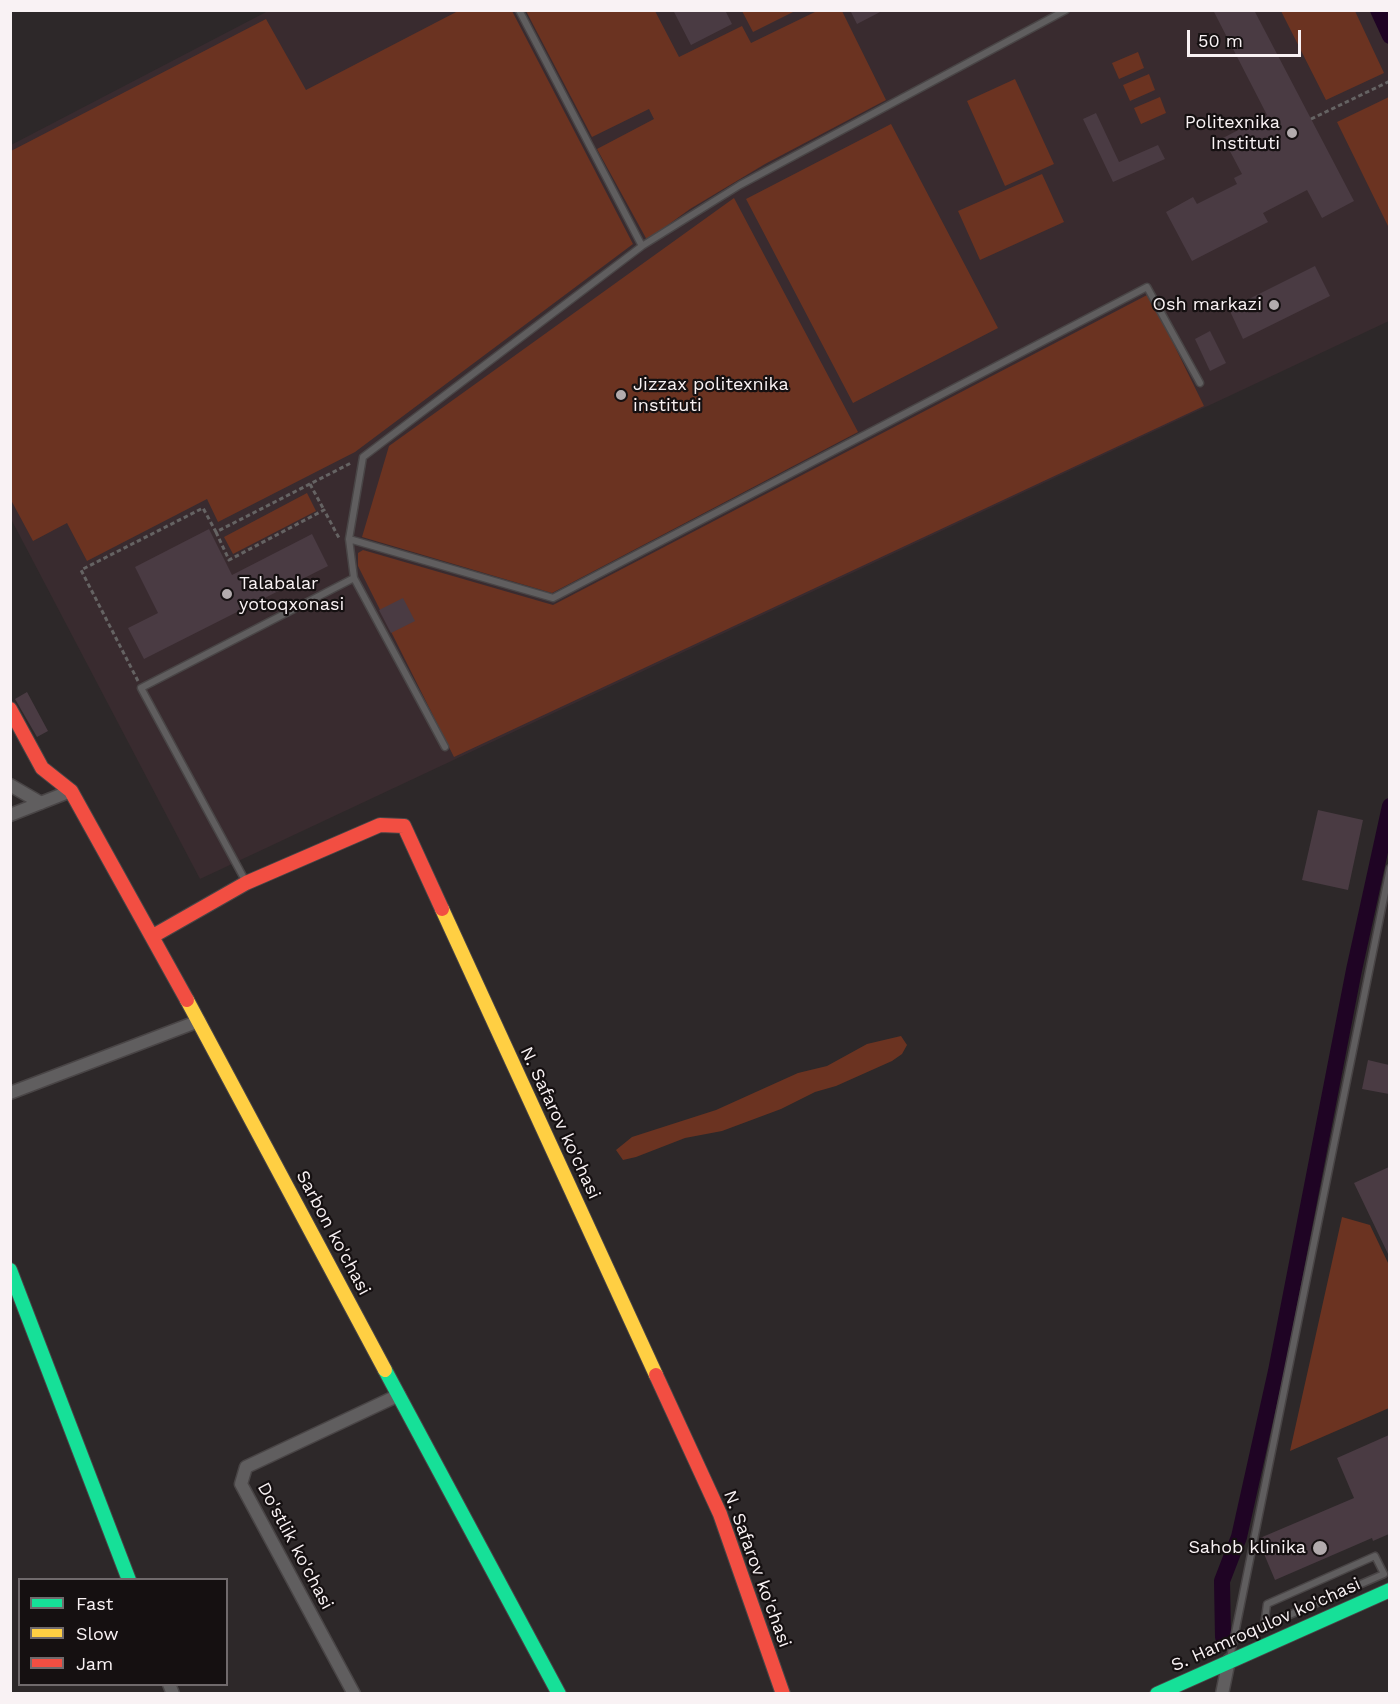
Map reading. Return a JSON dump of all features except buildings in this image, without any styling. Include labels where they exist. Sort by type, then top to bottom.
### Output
[{"type":"street","points":[[10,709],[42,768],[71,791],[10,815]]},
{"type":"street","points":[[10,785],[41,803]]},
{"type":"street","name":"Sarbon ko'chasi","points":[[71,791],[199,1021],[559,1694]]},
{"type":"street","name":"N. Safarov ko'chasi","points":[[153,936],[246,883],[380,825],[404,826],[720,1514],[783,1694]]},
{"type":"street","points":[[10,1093],[199,1021]]},
{"type":"street","points":[[10,1270],[128,1578]]},
{"type":"street","name":"Do'stlik ko'chasi","points":[[354,1694],[241,1484],[246,1467],[399,1395]]},
{"type":"street","name":"S. Hamroqulov ko'chasi","points":[[1157,1694],[1389,1590]]},
{"type":"street","points":[[1222,1694],[1229,1660]]},
{"type":"lane","points":[[519,10],[642,246]]},
{"type":"lane","points":[[445,747],[354,578],[349,539],[363,458],[642,246],[740,185],[1066,10]]},
{"type":"lane","points":[[349,539],[553,598],[1148,287],[1200,383]]},
{"type":"lane","points":[[246,883],[141,688],[354,578]]},
{"type":"lane","points":[[1229,1660],[1389,868]]},
{"type":"lane","points":[[1233,1639],[1264,1626],[1383,1574],[1375,1556],[1267,1604],[1264,1626]]},
{"type":"path","points":[[1311,119],[1389,81]]},
{"type":"path","points":[[216,532],[363,458]]},
{"type":"path","points":[[310,484],[340,540],[349,539]]},
{"type":"path","points":[[141,688],[81,570],[203,508],[229,560],[324,510]]},
{"type":"shaded area","points":[[460,10],[512,11],[633,244],[355,452],[218,522],[207,499],[87,561],[67,523],[33,541],[11,500],[11,151],[266,19],[306,90]]},
{"type":"shaded area","name":"Jizzax politexnika instituti","points":[[268,11],[1389,11],[1389,321],[200,879],[11,519],[11,145]]},
{"type":"shaded area","points":[[526,11],[655,11],[679,57],[742,26],[751,43],[817,11],[842,11],[886,100],[765,164],[690,209],[647,240],[597,149],[654,119],[649,109],[592,137]]},
{"type":"shaded area","points":[[742,11],[795,11],[753,32]]},
{"type":"shaded area","points":[[1281,11],[1355,11],[1384,73],[1326,100]]},
{"type":"shaded area","points":[[1138,52],[1144,68],[1119,79],[1112,63]]},
{"type":"shaded area","points":[[1149,74],[1155,90],[1130,101],[1123,85]]},
{"type":"shaded area","points":[[1015,79],[1054,164],[1005,186],[967,101]]},
{"type":"shaded area","points":[[1160,97],[1166,113],[1141,124],[1134,108]]},
{"type":"shaded area","points":[[1389,97],[1389,228],[1337,122]]},
{"type":"shaded area","points":[[891,124],[998,328],[853,403],[746,199]]},
{"type":"shaded area","points":[[1042,174],[1064,222],[980,260],[958,211]]},
{"type":"shaded area","points":[[734,198],[858,432],[552,593],[362,537],[389,446]]},
{"type":"shaded area","points":[[1149,294],[1204,406],[454,757],[358,566],[358,553],[363,550],[553,605]]},
{"type":"shaded area","points":[[307,493],[316,511],[233,554],[224,537]]},
{"type":"shaded area","points":[[901,1036],[907,1045],[902,1054],[892,1061],[836,1086],[815,1092],[781,1109],[722,1131],[685,1138],[636,1157],[623,1160],[616,1150],[632,1137],[716,1110],[798,1073],[827,1066],[867,1044]]},
{"type":"shaded area","points":[[1342,1217],[1370,1225],[1389,1265],[1389,1408],[1290,1451]]},
{"type":"waterway","points":[[1378,10],[1390,36]]},
{"type":"waterway","points":[[1223,1637],[1222,1581],[1239,1537],[1276,1371],[1354,970],[1390,806]]},
{"type":"traffic: fast","points":[[10,1270],[128,1578]]},
{"type":"traffic: fast","points":[[385,1370],[559,1694]]},
{"type":"traffic: fast","points":[[1157,1694],[1390,1590]]},
{"type":"traffic: slow","points":[[442,909],[656,1375]]},
{"type":"traffic: slow","points":[[187,1000],[385,1370]]},
{"type":"traffic: jam","points":[[10,709],[42,768],[71,791],[187,1000]]},
{"type":"traffic: jam","points":[[153,936],[246,883],[380,825],[404,826],[442,909]]},
{"type":"traffic: jam","points":[[656,1375],[720,1514],[783,1694]]},
{"type":"place","name":"Politexnika Instituti","points":[[1292,133]]},
{"type":"place","name":"Osh markazi","points":[[1274,305]]},
{"type":"place","name":"Jizzax politexnika instituti","points":[[621,395]]},
{"type":"place","name":"Talabalar yotoqxonasi","points":[[227,594]]},
{"type":"place","name":"Sahob klinika","points":[[1320,1548]]}]
